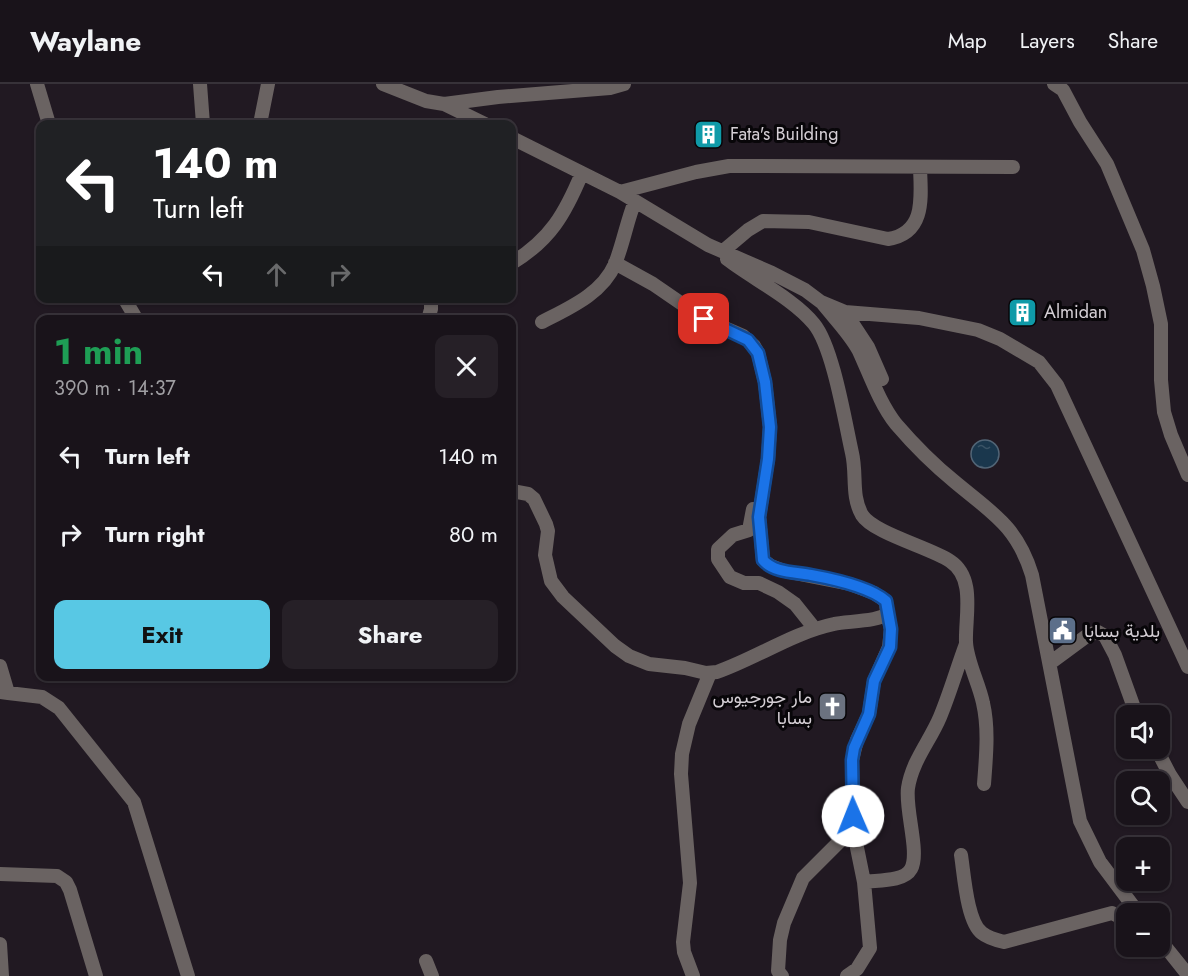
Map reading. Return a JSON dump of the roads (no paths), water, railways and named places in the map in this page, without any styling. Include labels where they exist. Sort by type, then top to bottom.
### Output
[{"type":"street","points":[[37,84],[48,120]]},
{"type":"street","points":[[200,84],[202,120]]},
{"type":"street","points":[[261,120],[268,84]]},
{"type":"street","points":[[383,84],[426,101],[442,104],[476,120]]},
{"type":"street","points":[[411,84],[442,104],[610,88],[624,84]]},
{"type":"street","points":[[1054,84],[1063,90],[1107,164],[1143,250],[1161,324],[1161,380],[1164,412],[1188,475]]},
{"type":"street","points":[[516,140],[620,192],[708,245],[800,310],[820,332],[842,407],[855,468],[854,488],[862,515],[870,524],[950,560],[962,573],[967,592],[966,644],[985,712],[987,746],[984,784]]},
{"type":"street","points":[[620,192],[696,172],[729,166],[1013,167]]},
{"type":"street","points":[[723,251],[763,221],[809,222],[888,239],[900,237],[915,222],[919,214],[921,206],[920,168]]},
{"type":"street","points":[[516,260],[540,243],[553,229],[562,216],[582,173]]},
{"type":"street","points":[[542,322],[590,295],[605,279],[615,263],[635,201]]},
{"type":"street","points":[[708,245],[805,290],[844,321],[888,412],[936,466],[995,514],[1020,543],[1032,575],[1080,821],[1100,862],[1130,903]]},
{"type":"street","points":[[615,263],[653,284],[704,319],[743,336],[754,346],[765,382],[769,406],[768,459],[762,493],[760,525],[762,556],[766,563],[784,571],[850,584],[874,593],[886,601],[890,621],[890,647],[874,681],[869,714],[854,748],[852,760],[853,828],[864,882],[870,948],[857,969],[847,976]]},
{"type":"street","points":[[844,321],[883,314],[919,318],[978,330],[1017,348],[1044,367],[1057,385],[1188,667]]},
{"type":"street","points":[[516,492],[528,494],[534,499],[544,518],[548,531],[545,555],[551,581],[563,597],[615,646],[629,656],[649,664],[710,673],[727,669],[793,637],[815,629],[848,621],[881,618],[887,613]]},
{"type":"street","points":[[762,493],[754,504],[749,530],[733,535],[718,549],[718,559],[730,577],[744,583],[759,583],[795,604],[815,629]]},
{"type":"street","points":[[1050,663],[1088,634],[1098,632],[1105,636],[1115,655],[1133,705]]},
{"type":"street","points":[[864,882],[903,876],[912,868],[914,851],[908,800],[910,778],[918,757],[940,717],[966,644]]},
{"type":"street","points":[[0,666],[4,692],[42,697],[59,708],[134,802],[188,976]]},
{"type":"street","points":[[693,976],[684,952],[683,942],[690,883],[681,764],[689,724],[710,673]]},
{"type":"street","points":[[1162,759],[1188,802]]},
{"type":"street","points":[[782,976],[778,971],[781,934],[787,914],[804,878],[853,828]]},
{"type":"street","points":[[961,855],[972,919],[980,933],[992,939],[1004,942],[1112,913],[1116,915]]},
{"type":"street","points":[[0,874],[57,876],[66,882],[87,940],[96,976]]},
{"type":"street","points":[[0,944],[3,976]]},
{"type":"street","points":[[1170,952],[1188,975]]},
{"type":"street","points":[[426,961],[432,976]]},
{"type":"water","points":[[985,440],[995,444],[999,454],[995,464],[985,468],[975,464],[971,454],[975,444]]},
{"type":"place","name":"Fata's Building","points":[[709,134]]},
{"type":"place","name":"Almidan","points":[[1023,312]]},
{"type":"place","name":"بلدية بسابا","points":[[1063,631]]},
{"type":"place","name":"مار جورجيوس بسابا","points":[[833,707]]}]
